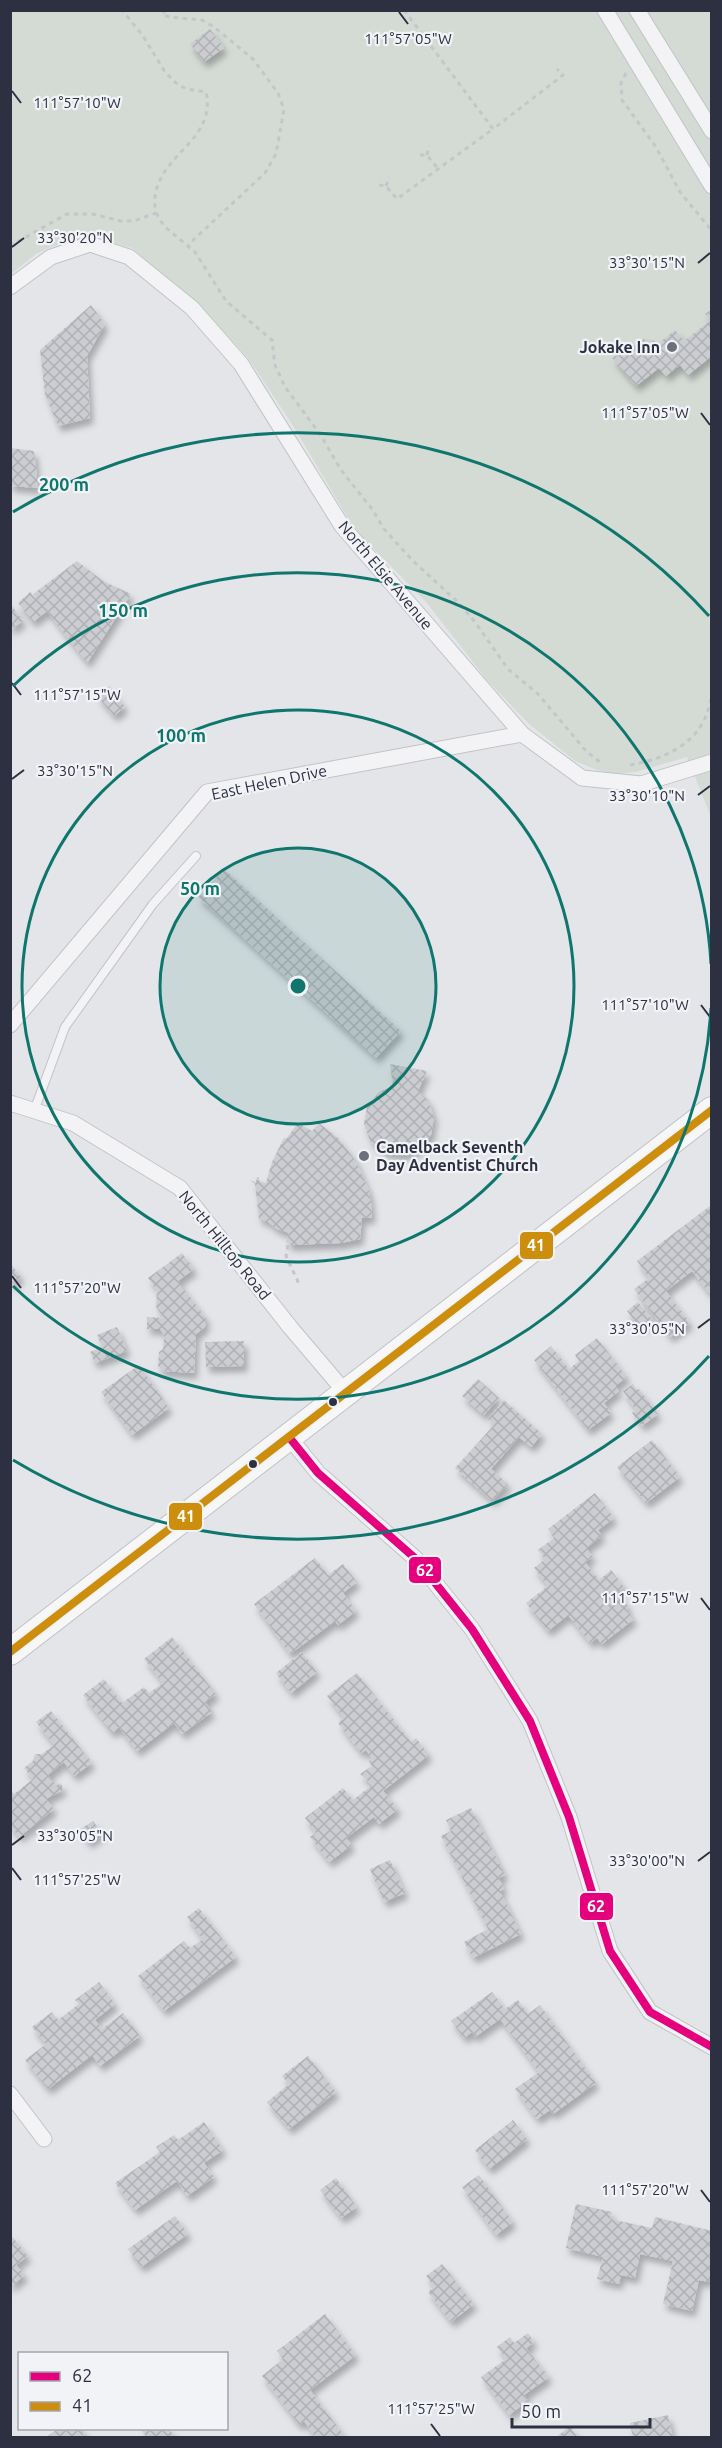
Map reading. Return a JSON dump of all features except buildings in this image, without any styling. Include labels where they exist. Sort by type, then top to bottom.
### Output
[{"type":"main road","points":[[10,1652],[711,1110]]},
{"type":"street","points":[[605,10],[683,136],[711,186]]},
{"type":"street","points":[[637,10],[710,123],[683,136]]},
{"type":"street","name":"North Elsie Avenue","points":[[10,288],[51,257],[90,244],[129,257],[199,316],[241,364],[342,526],[522,734],[582,778],[641,784],[711,762]]},
{"type":"street","name":"East Helen Drive","points":[[10,1025],[207,792],[522,734]]},
{"type":"street","name":"North Hilltop Road","points":[[10,1104],[73,1123],[180,1188],[290,1327],[346,1393]]},
{"type":"street","points":[[289,1437],[318,1473],[416,1559],[472,1629],[530,1721],[569,1817],[610,1951],[650,2012],[711,2047]]},
{"type":"street","points":[[10,2094],[44,2139]]},
{"type":"lane","points":[[34,1111],[65,1027],[153,904],[196,856]]},
{"type":"path","points":[[122,10],[143,36],[165,72],[186,89],[206,92],[208,102],[204,124],[162,174],[155,190],[156,213],[165,226],[188,245],[207,268],[226,302],[272,340],[275,365],[285,387],[320,434],[341,470],[364,496],[384,529],[412,560],[476,622],[508,669],[538,694],[586,751],[597,761],[603,763]]},
{"type":"path","points":[[166,10],[162,14],[169,17],[202,20],[237,45],[252,59],[278,93],[284,109],[276,154],[265,173],[188,245]]},
{"type":"path","points":[[404,10],[493,129]]},
{"type":"path","points":[[379,185],[386,186],[397,199],[563,75],[557,69]]},
{"type":"path","points":[[629,70],[624,74],[621,83],[622,100],[656,147],[680,192],[711,231]]},
{"type":"path","points":[[427,155],[429,146]]},
{"type":"path","points":[[420,155],[427,155]]},
{"type":"path","points":[[427,155],[438,169]]},
{"type":"path","points":[[386,186],[388,177]]},
{"type":"path","points":[[10,246],[67,214],[92,214],[128,221],[156,213]]},
{"type":"path","points":[[622,766],[660,756],[689,742],[705,715],[711,688],[711,649]]},
{"type":"path","points":[[288,1245],[285,1256],[300,1286]]},
{"type":"shaded area","points":[[11,11],[711,11],[711,817],[687,757],[636,772],[616,774],[597,770],[575,761],[528,723],[487,680],[426,602],[362,537],[248,358],[197,303],[132,248],[91,236],[53,246],[36,254],[11,274]]},
{"type":"transit line","name":"41","points":[[10,1652],[712,1110]]},
{"type":"transit line","name":"62","points":[[289,1437],[318,1473],[416,1559],[472,1629],[530,1721],[569,1817],[610,1951],[650,2012],[712,2047]]},
{"type":"place","name":"Jokake Inn","points":[[672,347]]},
{"type":"place","name":"Camelback Seventh Day Adventist Church","points":[[364,1156]]}]
